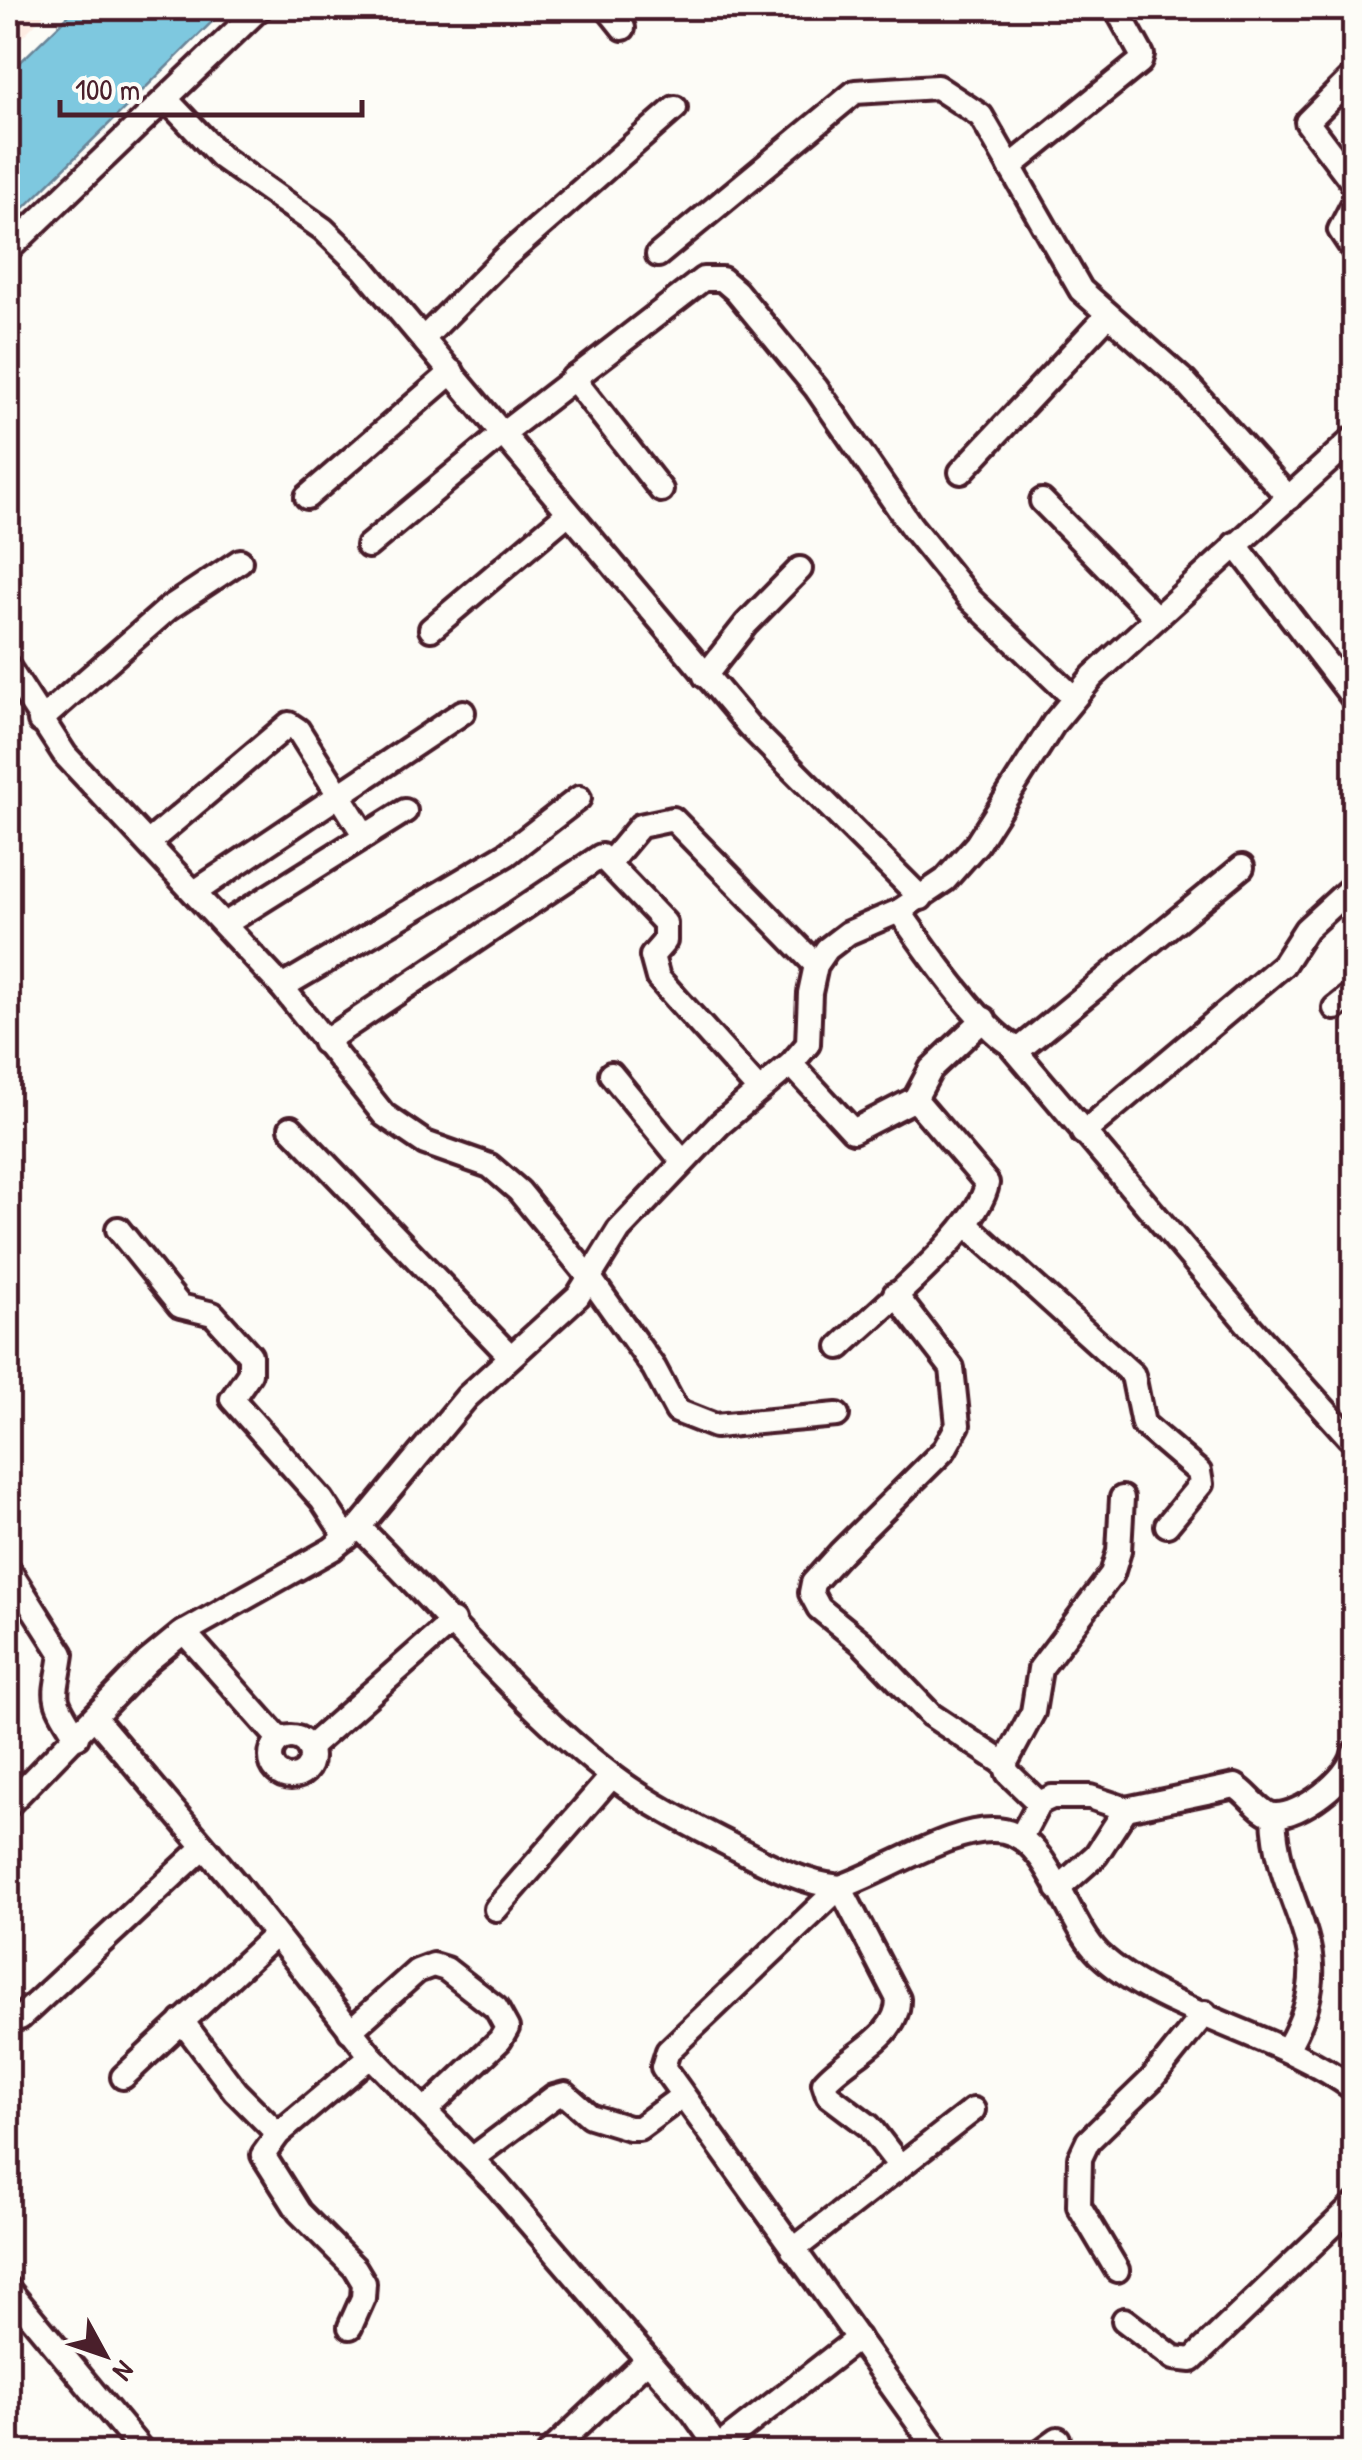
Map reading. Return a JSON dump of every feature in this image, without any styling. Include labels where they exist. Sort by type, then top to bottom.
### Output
[{"type":"street","points":[[8,250],[260,8]]},
{"type":"street","points":[[606,8],[623,28]]},
{"type":"street","points":[[1010,167],[1140,62],[1142,56],[1116,8]]},
{"type":"street","points":[[1354,75],[1307,122],[1354,184]]},
{"type":"street","points":[[658,255],[855,92],[937,86],[981,116],[1072,278],[1185,382],[1289,498]]},
{"type":"street","points":[[166,99],[222,157],[323,229],[424,338],[501,436],[706,676],[824,804],[921,898]]},
{"type":"street","points":[[424,338],[505,256],[675,108]]},
{"type":"street","points":[[1354,203],[1340,230],[1354,251]]},
{"type":"street","points":[[368,546],[573,378],[703,280],[722,279],[816,388],[910,526],[970,599],[1073,697]]},
{"type":"street","points":[[961,472],[1108,315]]},
{"type":"street","points":[[306,496],[452,372]]},
{"type":"street","points":[[573,378],[661,490]]},
{"type":"street","points":[[8,1805],[148,1661],[184,1632],[353,1533],[467,1397],[509,1356],[560,1316],[590,1278],[600,1254],[619,1230],[683,1162],[808,1044],[816,965],[848,932],[899,910],[945,880],[977,844],[1073,697],[1156,616],[1354,438]]},
{"type":"street","points":[[1042,501],[1156,616]]},
{"type":"street","points":[[430,629],[567,514]]},
{"type":"street","points":[[1236,544],[1354,698]]},
{"type":"street","points":[[40,721],[169,608],[240,561]]},
{"type":"street","points":[[706,676],[746,624],[800,569]]},
{"type":"street","points":[[8,667],[40,721],[282,988],[363,1093],[406,1133],[490,1166],[506,1177],[590,1278],[654,1368],[677,1411],[715,1426],[837,1415]]},
{"type":"street","points":[[196,892],[463,712]]},
{"type":"street","points":[[148,843],[289,724],[298,730],[365,836]]},
{"type":"street","points":[[282,988],[506,854],[579,798]]},
{"type":"street","points":[[225,924],[405,812]]},
{"type":"street","points":[[610,862],[640,826],[673,819],[816,965]]},
{"type":"street","points":[[324,1042],[601,856],[668,931],[652,956],[652,968],[759,1090]]},
{"type":"street","points":[[1013,1048],[1021,1048],[1242,867]]},
{"type":"street","points":[[1083,1133],[1284,965],[1306,929],[1354,885]]},
{"type":"street","points":[[899,910],[942,974],[1013,1048],[1310,1394],[1349,1437],[1354,1434]]},
{"type":"street","points":[[1335,1008],[1354,993]]},
{"type":"street","points":[[791,1064],[853,1132],[915,1099],[932,1070],[984,1019]]},
{"type":"street","points":[[612,1074],[683,1162]]},
{"type":"street","points":[[840,1347],[966,1225],[985,1198],[986,1183],[915,1099]]},
{"type":"street","points":[[291,1128],[509,1356]]},
{"type":"street","points":[[966,1225],[1132,1375],[1143,1424],[1199,1472],[1201,1484],[1167,1524]]},
{"type":"street","points":[[118,1229],[180,1306],[213,1314],[250,1355],[250,1373],[234,1390],[232,1399],[353,1533],[453,1621],[536,1708],[612,1776],[766,1863],[820,1885],[840,1887]]},
{"type":"street","points":[[895,1294],[952,1368],[958,1425],[944,1450],[840,1554],[814,1583],[811,1592],[820,1608],[862,1643],[931,1715],[1004,1764],[1008,1773],[1039,1803]]},
{"type":"street","points":[[1004,1764],[1033,1712],[1040,1668],[1112,1574],[1120,1551],[1122,1498]]},
{"type":"street","points":[[8,1569],[62,1654],[53,1687],[58,1706],[78,1737]]},
{"type":"street","points":[[309,1748],[293,1737],[280,1740],[270,1757],[274,1770],[284,1777],[298,1776],[308,1768],[309,1748],[453,1621]]},
{"type":"street","points":[[184,1632],[280,1740]]},
{"type":"street","points":[[95,1718],[371,2056],[473,2158],[645,2362],[693,2412],[717,2451],[858,2338]]},
{"type":"street","points":[[1021,1837],[1039,1803],[1072,1795],[1126,1809],[1227,1786],[1245,1791],[1274,1816],[1316,1798],[1340,1782],[1354,1754]]},
{"type":"street","points":[[496,1908],[612,1776]]},
{"type":"street","points":[[1058,1889],[1096,1855],[1126,1809]]},
{"type":"street","points":[[1274,1816],[1279,1858],[1312,1959],[1311,2000],[1287,2049]]},
{"type":"street","points":[[939,2452],[663,2067],[668,2050],[840,1887],[983,1830],[1021,1837],[1036,1851],[1085,1940],[1103,1958],[1205,2013],[1287,2049],[1354,2089]]},
{"type":"street","points":[[8,2020],[20,2018],[204,1848]]},
{"type":"street","points":[[840,1887],[898,1999],[898,2013],[890,2027],[824,2083],[828,2096],[870,2126],[899,2165]]},
{"type":"street","points":[[123,2077],[275,1935]]},
{"type":"street","points":[[350,2031],[418,1971],[432,1965],[446,1969],[496,2008],[506,2028],[500,2040],[425,2111]]},
{"type":"street","points":[[1117,2270],[1079,2206],[1080,2158],[1088,2141],[1151,2080],[1205,2013]]},
{"type":"street","points":[[182,2021],[235,2090],[278,2134]]},
{"type":"street","points":[[350,2328],[364,2298],[364,2284],[355,2268],[299,2212],[263,2155],[278,2134],[371,2056]]},
{"type":"street","points":[[473,2158],[554,2097],[565,2094],[590,2116],[640,2128],[682,2096]]},
{"type":"street","points":[[792,2250],[973,2110]]},
{"type":"street","points":[[1124,2320],[1174,2358],[1192,2360],[1354,2205]]},
{"type":"street","points":[[8,2289],[144,2452]]},
{"type":"street","points":[[550,2452],[645,2362]]},
{"type":"shaded area","points":[[8,8],[51,8],[8,51]]},
{"type":"water","points":[[76,8],[226,8],[8,224],[8,74]]}]
